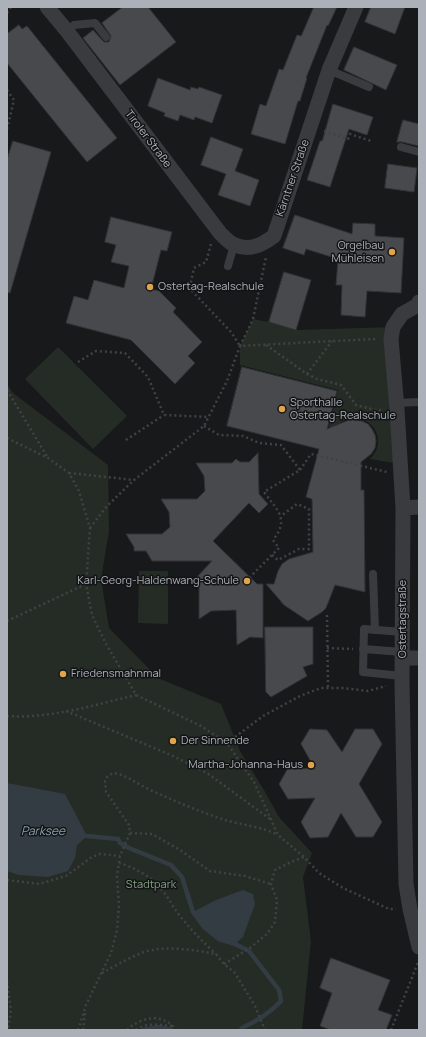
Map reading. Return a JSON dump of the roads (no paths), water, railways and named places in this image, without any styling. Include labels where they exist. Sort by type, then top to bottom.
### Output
[{"type":"street","name":"Tiroler Straße","points":[[47,7],[101,70],[220,232],[234,245]]},
{"type":"street","name":"Kärntner Straße","points":[[234,245],[246,248],[263,244],[274,236],[329,70],[356,7]]},
{"type":"street","name":"Ostertagstraße","points":[[419,304],[402,314],[393,327],[391,339],[397,406],[403,508],[402,679],[406,884],[419,947]]},
{"type":"street","points":[[403,508],[419,507]]},
{"type":"street","points":[[403,655],[419,658]]},
{"type":"lane","points":[[67,31],[74,25],[95,23],[106,37]]},
{"type":"lane","points":[[329,70],[369,87]]},
{"type":"lane","points":[[401,147],[419,152]]},
{"type":"lane","points":[[228,266],[234,245]]},
{"type":"lane","points":[[397,406],[419,402]]},
{"type":"lane","points":[[373,574],[375,630]]},
{"type":"lane","points":[[402,679],[363,672],[363,649],[364,629],[403,632]]},
{"type":"lane","points":[[363,649],[403,655]]},
{"type":"water","name":"Parksee","points":[[7,783],[65,794],[87,836],[77,845],[75,858],[68,871],[48,877],[19,875],[7,871]]},
{"type":"water","points":[[243,890],[253,894],[255,904],[243,937],[235,944],[215,936],[206,929],[193,912],[216,900]]},
{"type":"waterway","points":[[87,836],[118,839],[120,843],[129,848],[171,865],[182,877],[193,912],[204,927],[219,939],[235,944],[249,951],[279,990],[281,1001],[268,1013],[241,1030]]},
{"type":"waterway","points":[[144,1030],[158,1027],[171,1030]]},
{"type":"place","name":"Orgelbau Mühleisen","points":[[392,252]]},
{"type":"place","name":"Ostertag-Realschule","points":[[150,287]]},
{"type":"place","name":"Sporthalle Ostertag-Realschule","points":[[282,409]]},
{"type":"place","name":"Karl-Georg-Haldenwang-Schule","points":[[247,581]]},
{"type":"place","name":"Friedensmahnmal","points":[[63,674]]},
{"type":"place","name":"Der Sinnende","points":[[173,741]]},
{"type":"place","name":"Martha-Johanna-Haus","points":[[311,765]]},
{"type":"park label","name":"Stadtpark","points":[[151,885]]}]
